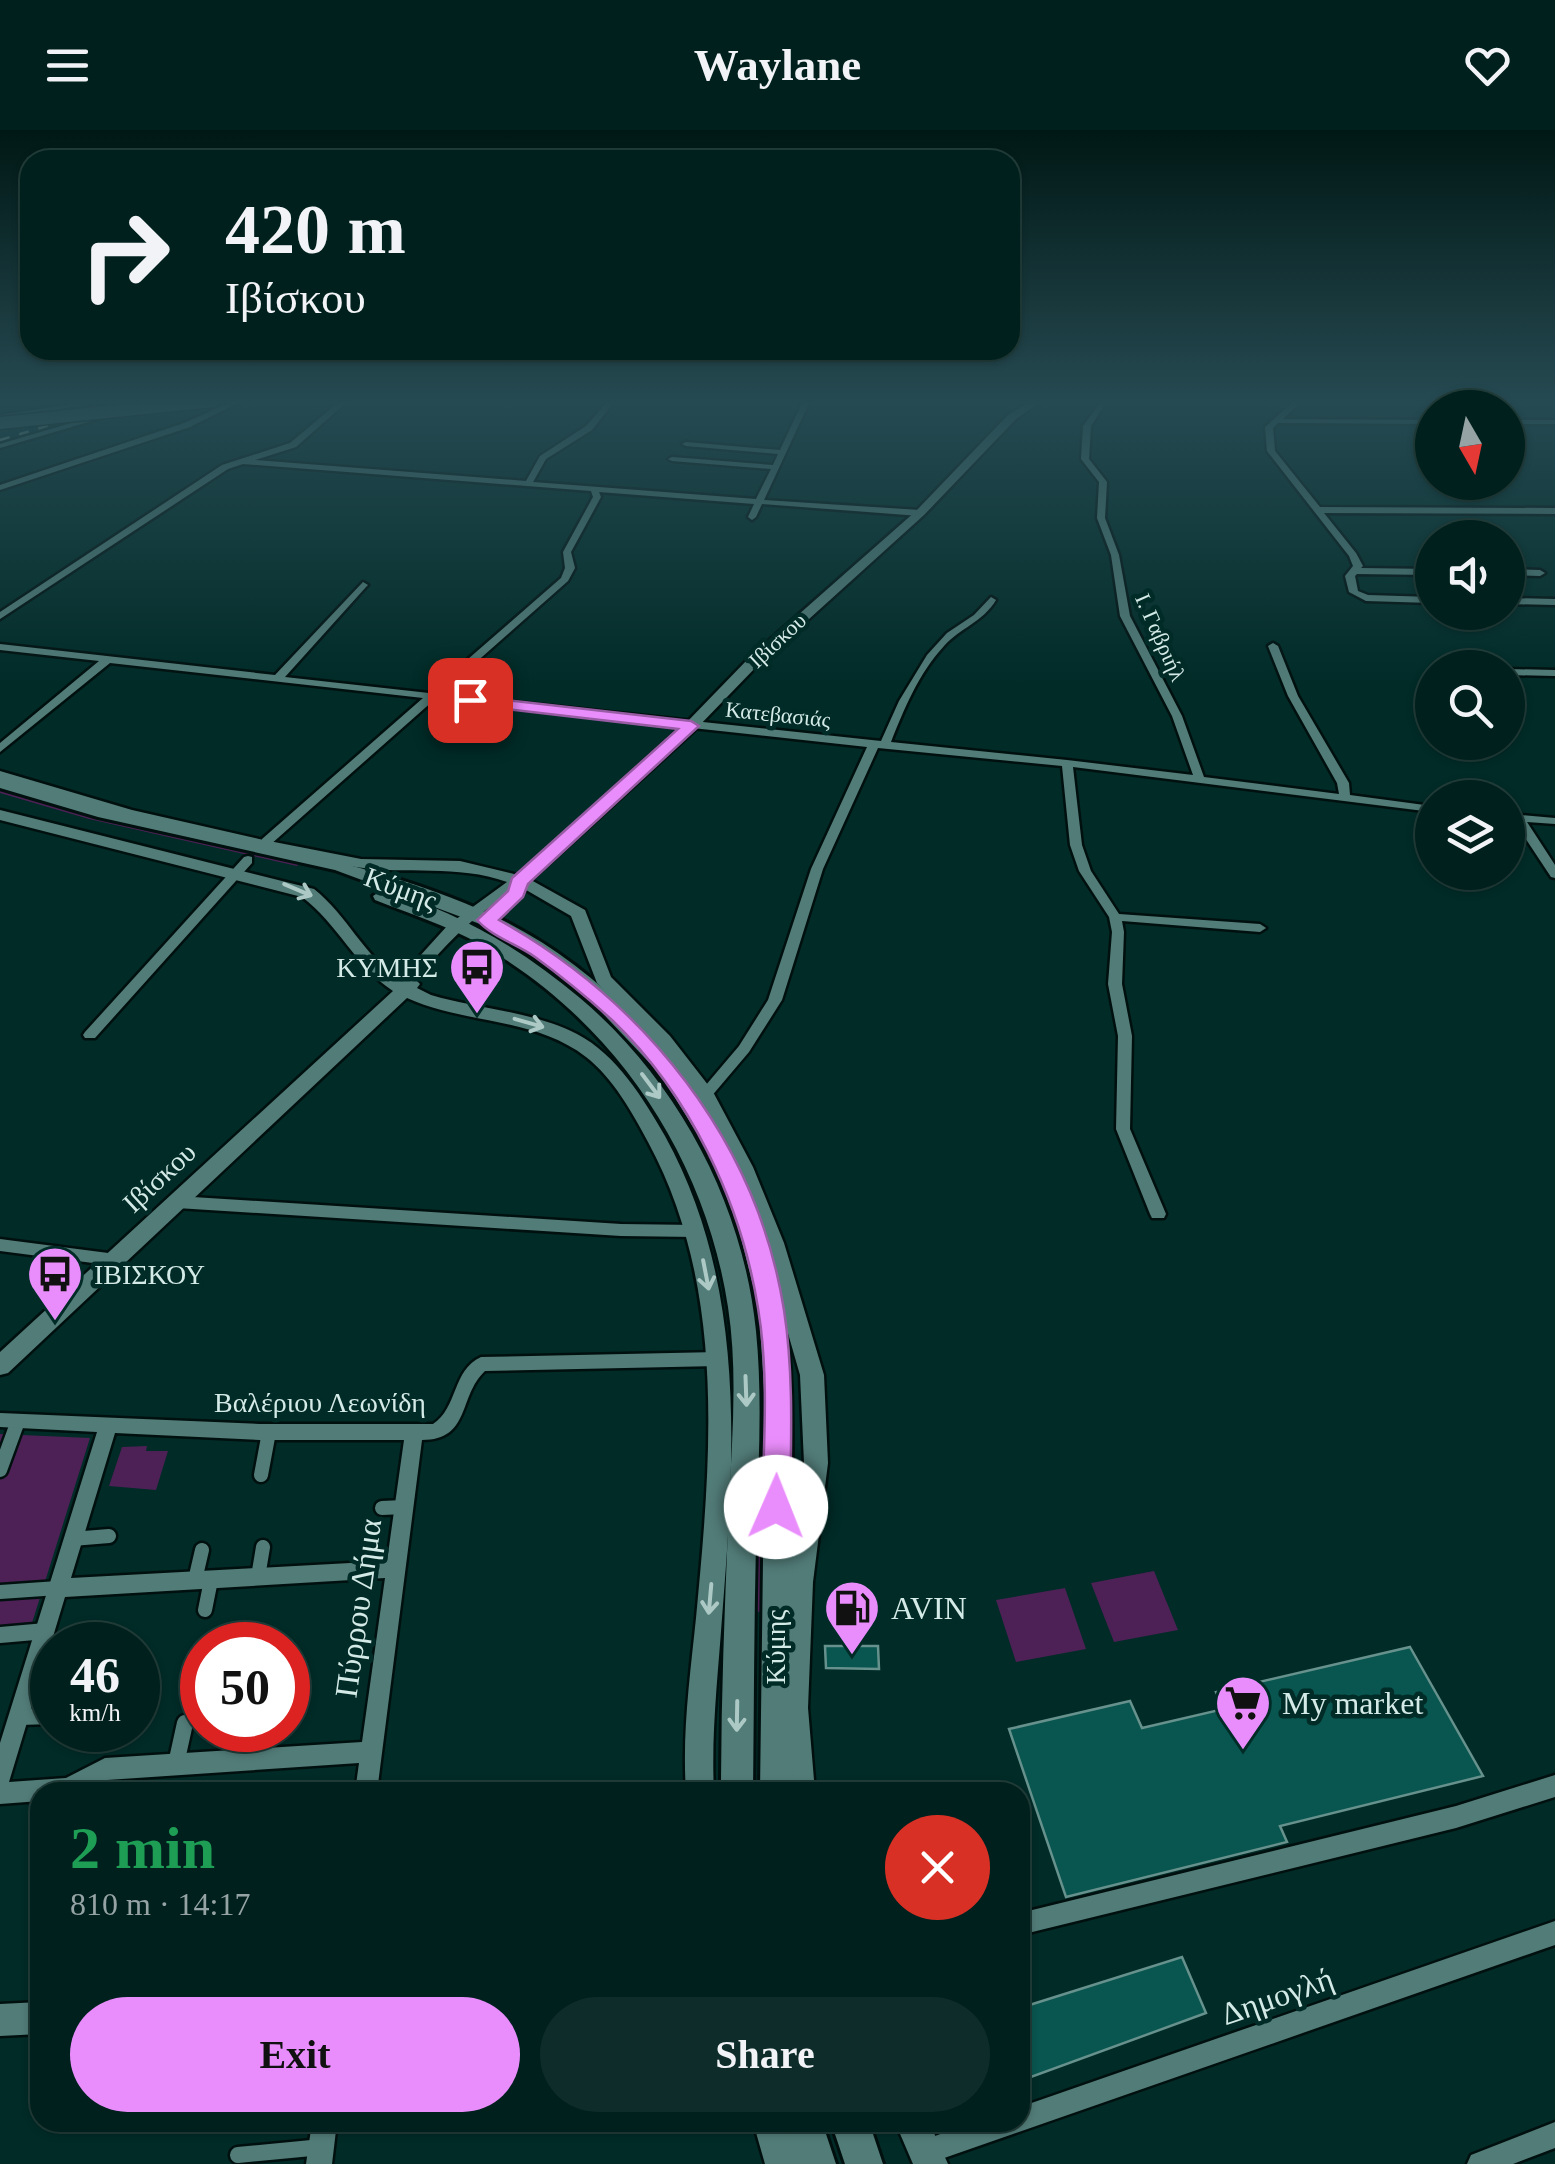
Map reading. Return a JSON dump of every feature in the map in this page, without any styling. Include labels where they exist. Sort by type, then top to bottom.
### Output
[{"type":"main road","name":"Κύμης","points":[[0,779],[98,812],[340,866],[540,951],[597,995],[669,1070],[722,1155],[750,1226],[771,1309],[778,1405],[776,1782]]},
{"type":"main road","name":"Κύμης","points":[[0,797],[242,866],[350,884],[473,924],[578,1006],[646,1079],[690,1149],[723,1233],[741,1309],[746,1408],[738,1782]]},
{"type":"main road","points":[[807,2132],[816,2164]]},
{"type":"main road","points":[[853,2132],[864,2164]]},
{"type":"street","points":[[0,616],[184,496]]},
{"type":"street","points":[[266,842],[565,579],[570,568],[568,552],[597,496]]},
{"type":"street","points":[[659,496],[920,513]]},
{"type":"street","points":[[752,517],[761,496]]},
{"type":"street","name":"Ιβίσκου","points":[[0,1366],[402,989],[423,978],[473,924],[517,893],[519,882],[936,496]]},
{"type":"street","name":"Ι. Γαβριήλ","points":[[1102,496],[1100,515],[1116,555],[1125,616],[1177,716],[1200,778]]},
{"type":"street","points":[[1305,496],[1353,554],[1358,566],[1353,571],[1351,586],[1362,598],[1415,600]]},
{"type":"street","points":[[1316,510],[1555,510]]},
{"type":"street","points":[[1353,571],[1415,572]]},
{"type":"street","points":[[1525,573],[1540,573]]},
{"type":"street","points":[[277,678],[363,585]]},
{"type":"street","points":[[705,1095],[744,1050],[774,1000],[812,879],[898,709],[944,642],[981,618],[991,600]]},
{"type":"street","points":[[1525,601],[1555,602]]},
{"type":"street","points":[[1274,646],[1293,696],[1343,783],[1346,798]]},
{"type":"street","name":"Κατεβασιάς","points":[[0,647],[691,726],[1067,762],[1415,806]]},
{"type":"street","points":[[0,749],[108,660]]},
{"type":"street","points":[[1525,672],[1555,673]]},
{"type":"street","points":[[1067,762],[1080,856],[1115,917],[1115,984],[1124,1036],[1123,1130],[1158,1214]]},
{"type":"street","points":[[0,779],[136,814],[374,866],[474,868],[519,882],[579,914],[604,979],[663,1040],[705,1095],[743,1167],[773,1243],[812,1375],[816,1462],[800,1582],[794,1708],[800,1782]]},
{"type":"street","points":[[0,815],[242,866],[293,887],[319,900],[343,923],[356,952],[402,989],[452,1008],[540,1026],[588,1049],[634,1100],[660,1141],[696,1231],[718,1359],[718,1503],[698,1736],[700,1782]]},
{"type":"street","points":[[1525,819],[1555,821]]},
{"type":"street","points":[[1525,834],[1555,874]]},
{"type":"street","points":[[90,1035],[242,866]]},
{"type":"street","points":[[1115,917],[1260,928]]},
{"type":"street","points":[[177,1202],[621,1230],[696,1231]]},
{"type":"street","points":[[0,1245],[116,1260]]},
{"type":"street","name":"Βαλέριου Λεωνίδη","points":[[9,1420],[270,1432],[435,1432],[451,1423],[470,1372],[489,1362],[718,1359]]},
{"type":"street","points":[[0,1470],[9,1420]]},
{"type":"street","points":[[49,1622],[108,1426]]},
{"type":"street","points":[[261,1475],[270,1432]]},
{"type":"street","name":"Πύρρου Δήμα","points":[[368,1782],[414,1433]]},
{"type":"street","points":[[382,1508],[404,1507]]},
{"type":"street","points":[[72,1538],[109,1536]]},
{"type":"street","points":[[258,1577],[263,1548]]},
{"type":"street","points":[[202,1550],[204,1610]]},
{"type":"street","points":[[0,1592],[258,1577],[309,1582],[396,1569]]},
{"type":"street","points":[[0,1634],[30,1633]]},
{"type":"street","points":[[0,1777],[30,1692]]},
{"type":"street","points":[[19,1718],[30,1717]]},
{"type":"street","points":[[168,1772],[180,1737]]},
{"type":"street","points":[[252,1759],[253,1752]]},
{"type":"street","points":[[81,1782],[105,1769],[168,1772],[252,1759],[372,1752]]},
{"type":"street","points":[[1030,1922],[1456,1817],[1555,1786]]},
{"type":"street","points":[[0,1793],[30,1791]]},
{"type":"street","name":"Δημογλή","points":[[1030,2116],[1555,1932]]},
{"type":"street","points":[[0,2020],[30,2018]]},
{"type":"street","points":[[773,2132],[782,2164]]},
{"type":"street","points":[[922,2146],[973,2132]]},
{"type":"street","points":[[1480,2164],[1555,2135]]},
{"type":"street","points":[[238,2156],[322,2145]]},
{"type":"shaded area","points":[[0,787],[95,815],[302,862],[297,866],[89,819],[0,793]]},
{"type":"shaded area","points":[[636,1044],[686,1110],[721,1176],[745,1244],[759,1314],[765,1385],[762,1613],[756,1611],[754,1473],[705,1158],[671,1101],[629,1047]]},
{"type":"shaded area","points":[[0,1434],[90,1438],[27,1639],[0,1640]]},
{"type":"shaded area","points":[[147,1446],[146,1451],[168,1451],[156,1490],[109,1486],[122,1447]]},
{"type":"shaded area","points":[[1154,1571],[1178,1630],[1114,1642],[1091,1583]]},
{"type":"shaded area","points":[[1065,1588],[1086,1649],[1016,1662],[996,1600]]},
{"type":"building","name":"AVIN","points":[[825,1646],[878,1646],[879,1669],[826,1668]]},
{"type":"building","name":"My market","points":[[1410,1647],[1483,1776],[1280,1826],[1287,1842],[1066,1897],[1009,1729],[1130,1701],[1142,1728],[1224,1709],[1216,1692]]},
{"type":"building","points":[[1182,1957],[1206,2013],[1030,2077],[1030,2005]]},
{"type":"place","name":"ΚΥΜΗΣ","points":[[477,1016]]},
{"type":"place","name":"ΙΒΙΣΚΟΥ","points":[[55,1323]]},
{"type":"place","name":"AVIN","points":[[852,1657]]},
{"type":"place","name":"My market","points":[[1243,1752]]},
{"type":"route","points":[[470,700],[691,726],[519,882],[517,893],[487,920],[540,951],[620,1016],[669,1070],[722,1155],[750,1226],[771,1309],[778,1405],[776,1507]]}]
